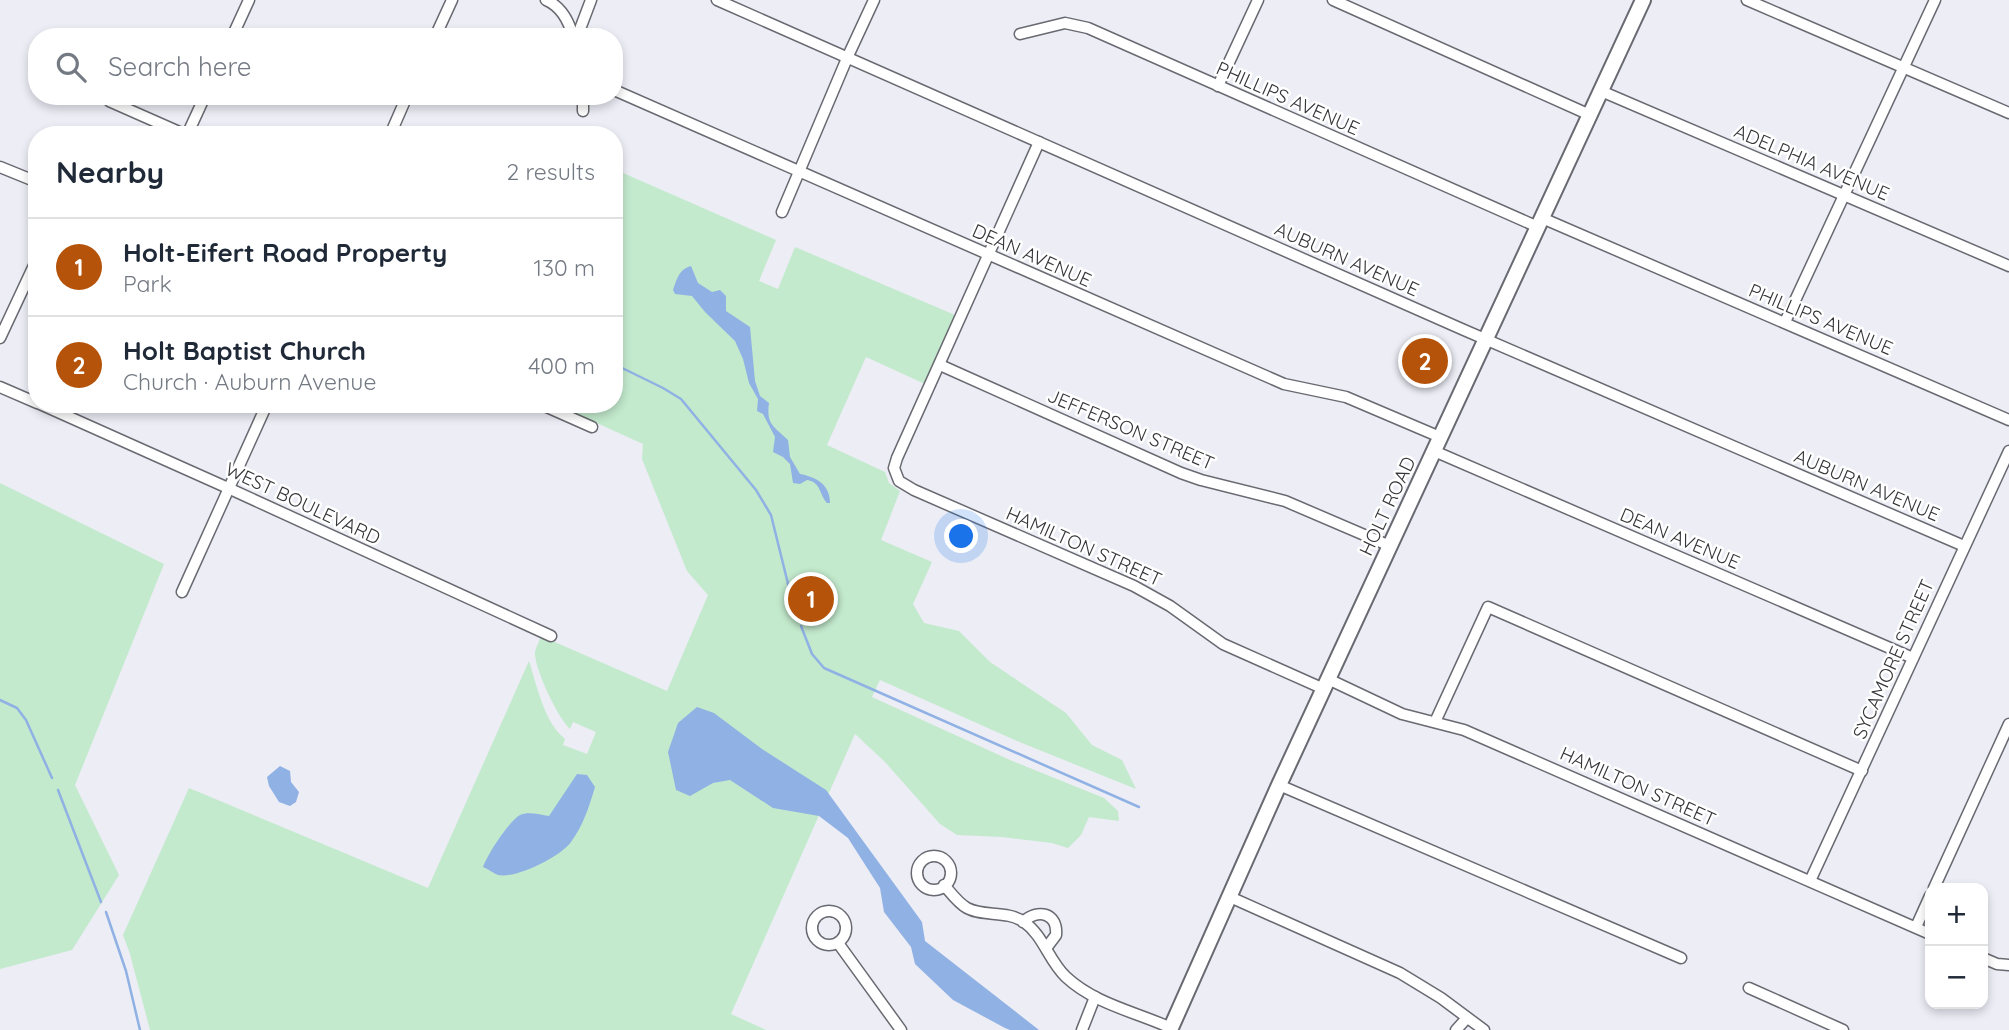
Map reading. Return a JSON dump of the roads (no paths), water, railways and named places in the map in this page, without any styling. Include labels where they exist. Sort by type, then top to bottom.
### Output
[{"type":"main road","name":"HOLT ROAD","points":[[1170,1029],[1279,785],[1641,0]]},
{"type":"street","points":[[236,28],[248,0]]},
{"type":"street","points":[[439,28],[452,0]]},
{"type":"street","points":[[579,28],[591,0]]},
{"type":"street","name":"AUBURN AVENUE","points":[[717,0],[1486,339],[1964,546]]},
{"type":"street","points":[[782,212],[874,0]]},
{"type":"street","points":[[1218,86],[1258,0]]},
{"type":"street","points":[[1333,0],[1590,115]]},
{"type":"street","points":[[1747,0],[2009,113]]},
{"type":"street","points":[[1785,323],[1935,0]]},
{"type":"street","points":[[556,2],[571,28]]},
{"type":"street","name":"PHILLIPS AVENUE","points":[[1020,34],[1065,23],[1076,25],[2009,420]]},
{"type":"street","name":"ADELPHIA AVENUE","points":[[1601,91],[2009,266]]},
{"type":"street","name":"DEAN AVENUE","points":[[623,94],[1284,384],[1346,397],[1437,444],[1913,658]]},
{"type":"street","points":[[118,105],[166,126]]},
{"type":"street","points":[[191,126],[201,105]]},
{"type":"street","points":[[394,126],[403,105]]},
{"type":"street","points":[[583,105],[583,111]]},
{"type":"street","points":[[940,365],[1039,142]]},
{"type":"street","points":[[0,167],[28,178]]},
{"type":"street","points":[[0,338],[28,278]]},
{"type":"street","name":"HAMILTON STREET","points":[[940,365],[894,468],[900,481],[914,490],[1134,586],[1170,606],[1223,644],[1402,714],[1464,730],[1925,932]]},
{"type":"street","name":"JEFFERSON STREET","points":[[940,365],[1181,473],[1285,501],[1390,546]]},
{"type":"street","name":"WEST BOULEVARD","points":[[0,387],[28,400]]},
{"type":"street","name":"WEST BOULEVARD","points":[[58,413],[551,636]]},
{"type":"street","points":[[182,592],[263,413]]},
{"type":"street","points":[[560,413],[592,427]]},
{"type":"street","name":"SYCAMORE STREET","points":[[1810,881],[2009,451]]},
{"type":"street","points":[[1435,722],[1488,607],[1861,771]]},
{"type":"street","points":[[1936,883],[2009,724]]},
{"type":"street","points":[[1279,785],[1681,958]]},
{"type":"street","points":[[944,886],[969,909],[1005,915],[1023,922],[1047,947],[1065,976],[1095,997],[1170,1029]]},
{"type":"street","points":[[1230,897],[1400,973],[1441,998],[1484,1030]]},
{"type":"street","points":[[1916,927],[1925,907]]},
{"type":"street","points":[[1023,922],[1035,913],[1050,916],[1054,921],[1056,935],[1047,947]]},
{"type":"street","points":[[838,943],[901,1030]]},
{"type":"street","points":[[1988,960],[2006,965]]},
{"type":"street","points":[[1749,988],[1843,1030]]},
{"type":"street","points":[[1082,1030],[1095,997]]},
{"type":"street","points":[[1456,1030],[1466,1019]]},
{"type":"water","points":[[691,266],[698,283],[712,292],[720,290],[726,296],[726,311],[750,327],[755,381],[760,396],[769,403],[770,421],[788,440],[790,457],[800,474],[821,482],[828,491],[830,503],[824,500],[812,481],[793,483],[790,464],[773,452],[775,437],[763,414],[757,411],[758,399],[749,383],[735,341],[692,296],[675,294],[673,290],[679,275]]},
{"type":"water","points":[[697,707],[714,713],[762,749],[826,790],[922,922],[925,941],[1039,1030],[1005,1028],[953,1000],[915,964],[911,947],[884,912],[880,888],[848,838],[819,816],[773,808],[730,780],[713,783],[690,796],[676,790],[668,752],[678,723]]},
{"type":"water","points":[[280,766],[290,771],[291,782],[299,792],[296,802],[290,806],[279,802],[269,786],[267,777]]},
{"type":"water","points":[[577,774],[587,775],[595,787],[582,823],[565,848],[537,866],[515,874],[498,875],[483,867],[515,818],[527,813],[549,816]]},
{"type":"waterway","points":[[623,368],[681,399],[756,490],[771,515],[795,612]]},
{"type":"waterway","points":[[801,626],[812,654],[824,668],[1139,807]]},
{"type":"waterway","points":[[0,700],[17,708],[26,720],[52,778]]},
{"type":"waterway","points":[[58,790],[101,902]]},
{"type":"waterway","points":[[106,912],[126,971],[140,1030]]},
{"type":"place","name":"Holt Baptist Church","points":[[1425,361]]},
{"type":"place","name":"Holt-Eifert Road Property","points":[[811,599]]}]
